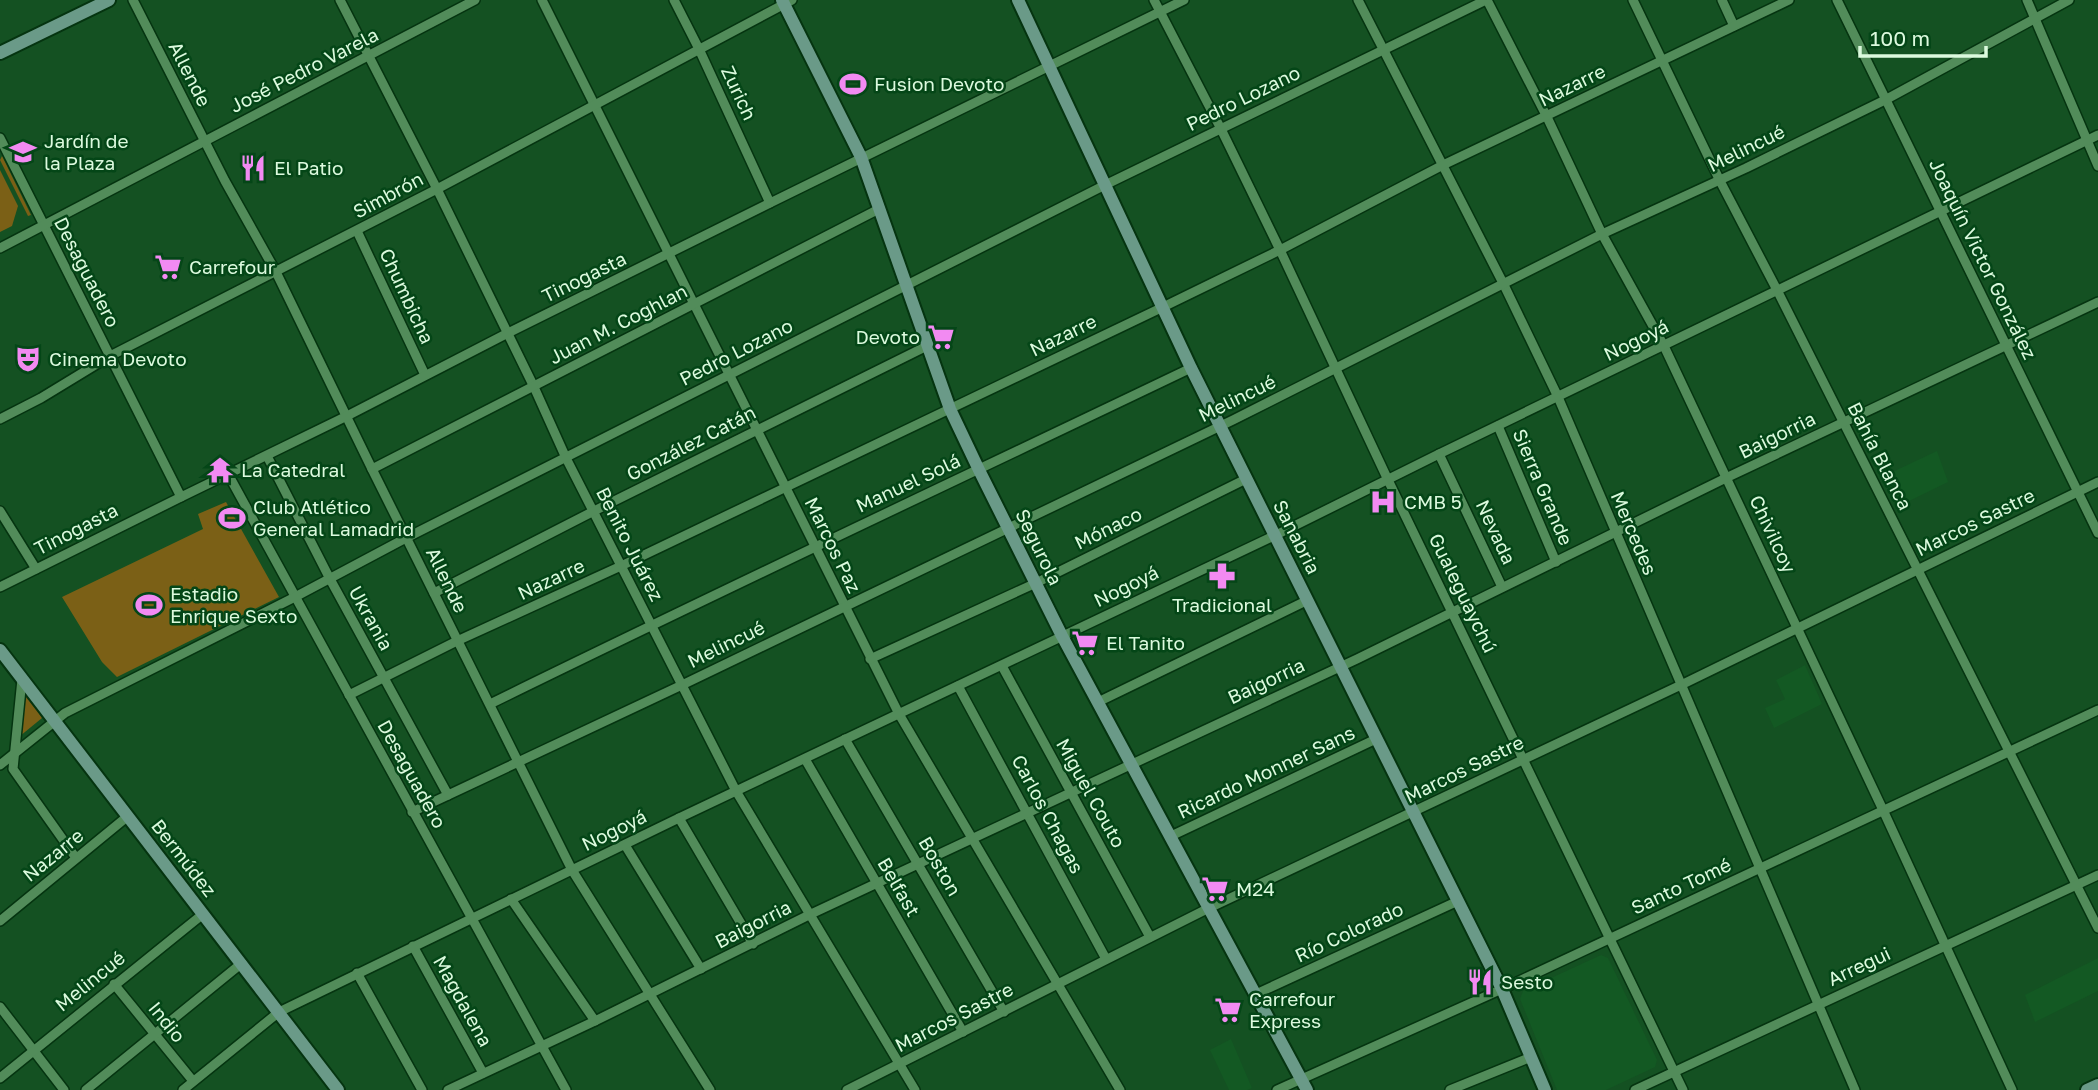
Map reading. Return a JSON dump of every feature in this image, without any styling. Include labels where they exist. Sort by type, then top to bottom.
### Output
[{"type":"street","points":[[0,53],[109,0]]},
{"type":"street","name":"Allende","points":[[133,0],[204,140],[276,272],[572,870],[710,1090]]},
{"type":"street","name":"Benito Juárez","points":[[340,0],[437,189],[566,458],[736,791],[915,1090]]},
{"type":"street","name":"José Pedro Varela","points":[[0,248],[475,0]]},
{"type":"street","name":"Marcos Paz","points":[[542,0],[899,714],[1120,1090]]},
{"type":"street","name":"Zurich","points":[[674,0],[770,202]]},
{"type":"street","name":"Sanabria","points":[[1018,0],[1219,426],[1502,989],[1545,1090]]},
{"type":"street","name":"Gualeguaychú","points":[[1154,0],[1280,250],[1388,480],[1684,1090]]},
{"type":"street","name":"Tinogasta","points":[[0,587],[347,416],[770,202],[1184,0]]},
{"type":"street","name":"Mercedes","points":[[1358,0],[1504,285],[1558,397],[1855,1090]]},
{"type":"street","name":"Pedro Lozano","points":[[0,765],[65,713],[1105,185],[1487,0]]},
{"type":"street","name":"Chivilcoy","points":[[1487,0],[1547,117],[1602,234],[1664,346],[1728,478],[2012,1090]]},
{"type":"street","name":"Bahía Blanca","points":[[1633,0],[1720,181],[2098,928]]},
{"type":"street","points":[[1722,0],[1734,26]]},
{"type":"street","name":"Nazarre","points":[[349,695],[457,641],[621,566],[1280,250],[1443,165],[1789,0]]},
{"type":"street","name":"Joaquín Victor González","points":[[1837,0],[2098,533]]},
{"type":"street","points":[[2027,0],[2098,166]]},
{"type":"street","name":"Melincué","points":[[412,812],[1219,426],[1602,234],[1720,181],[1885,100],[2069,0]]},
{"type":"street","name":"Simbrón","points":[[0,419],[41,398],[110,356],[596,106],[786,1]]},
{"type":"street","name":"Segurola","points":[[786,1],[861,157],[950,409],[979,470],[1062,636],[1304,1084]]},
{"type":"street","name":"Nogoyá","points":[[183,1090],[279,1012],[1275,535],[2098,135]]},
{"type":"street","name":"Desaguadero","points":[[0,138],[181,497]]},
{"type":"street","name":"Juan M. Coghlan","points":[[372,470],[879,209]]},
{"type":"street","name":"Chumbicha","points":[[357,231],[425,375]]},
{"type":"street","name":"Baigorria","points":[[448,1090],[811,914],[1340,666],[1843,422],[2098,302]]},
{"type":"street","name":"González Catán","points":[[434,593],[927,346]]},
{"type":"street","name":"Manuel Solá","points":[[490,704],[814,546],[1191,368]]},
{"type":"street","name":"Sierra Grande","points":[[1498,426],[1556,562]]},
{"type":"street","name":"Nevada","points":[[1439,454],[1502,587]]},
{"type":"street","name":"Ukrania","points":[[267,456],[330,579],[448,795]]},
{"type":"street","name":"Desaguadero","points":[[228,474],[566,1090]]},
{"type":"street","name":"Mónaco","points":[[870,659],[1035,583],[1245,479]]},
{"type":"street","name":"Marcos Sastre","points":[[847,1090],[1210,907],[1681,685],[2098,482]]},
{"type":"street","points":[[0,510],[36,569]]},
{"type":"street","points":[[1098,702],[1308,600]]},
{"type":"street","name":"Bermúdez","points":[[0,650],[338,1090]]},
{"type":"street","name":"Miguel Couto","points":[[1002,666],[1150,937]]},
{"type":"street","points":[[22,679],[13,769],[76,859]]},
{"type":"street","name":"Carlos Chagas","points":[[958,686],[1106,959]]},
{"type":"street","name":"Santo Tomé","points":[[1277,1090],[1304,1084],[2098,710]]},
{"type":"street","name":"Boston","points":[[845,739],[1004,1012]]},
{"type":"street","name":"Ricardo Monner Sans","points":[[1171,836],[1376,739]]},
{"type":"street","name":"Belfast","points":[[805,759],[963,1032]]},
{"type":"street","name":"Nazarre","points":[[0,921],[128,816]]},
{"type":"street","points":[[680,818],[753,944]]},
{"type":"street","points":[[625,845],[701,969]]},
{"type":"street","name":"Arregui","points":[[1635,1090],[2098,875]]},
{"type":"street","points":[[511,900],[595,1021]]},
{"type":"street","name":"Río Colorado","points":[[1256,995],[1458,901]]},
{"type":"street","name":"Melincué","points":[[0,1077],[203,914]]},
{"type":"street","name":"Magdalena","points":[[413,946],[483,1073]]},
{"type":"street","points":[[86,1090],[242,962]]},
{"type":"street","points":[[358,973],[422,1090]]},
{"type":"street","name":"Indio","points":[[114,984],[194,1081]]},
{"type":"street","points":[[0,1007],[64,1090]]},
{"type":"street","points":[[1450,1090],[1531,1057]]},
{"type":"street","points":[[2087,1090],[2098,1085]]},
{"type":"shaded area","points":[[2,156],[31,215],[28,216],[0,160]]},
{"type":"shaded area","points":[[0,170],[18,206],[12,226],[0,232]]},
{"type":"shaded area","points":[[1937,451],[1948,482],[1899,506],[1884,476]]},
{"type":"shaded area","name":"Club Atlético General Lamadrid","points":[[226,502],[279,597],[117,677],[102,662],[62,597],[203,529],[198,514]]},
{"type":"shaded area","points":[[1805,665],[1822,704],[1774,728],[1765,708],[1785,699],[1776,680]]},
{"type":"shaded area","points":[[25,691],[42,718],[14,741]]},
{"type":"shaded area","points":[[1601,955],[1608,958],[1657,1060],[1655,1067],[1606,1090],[1557,1090],[1520,999],[1523,991]]},
{"type":"shaded area","points":[[2098,958],[2098,991],[2035,1022],[2025,995]]},
{"type":"shaded area","points":[[1231,1039],[1252,1088],[1247,1090],[1229,1090],[1210,1050]]},
{"type":"place","name":"Fusion Devoto","points":[[853,84]]},
{"type":"place","name":"Jardín de la Plaza","points":[[23,152]]},
{"type":"place","name":"El Patio","points":[[253,168]]},
{"type":"place","name":"Carrefour","points":[[168,267]]},
{"type":"place","name":"Devoto","points":[[941,337]]},
{"type":"place","name":"Cinema Devoto","points":[[28,359]]},
{"type":"place","name":"La Catedral","points":[[220,470]]},
{"type":"place","name":"CMB 5","points":[[1383,502]]},
{"type":"place","name":"Club Atlético General Lamadrid","points":[[232,518]]},
{"type":"place","name":"Tradicional","points":[[1222,576]]},
{"type":"place","name":"Estadio Enrique Sexto","points":[[149,605]]},
{"type":"place","name":"El Tanito","points":[[1085,643]]},
{"type":"place","name":"M24","points":[[1215,889]]},
{"type":"place","name":"Sesto","points":[[1480,982]]},
{"type":"place","name":"Carrefour Express","points":[[1228,1010]]}]
